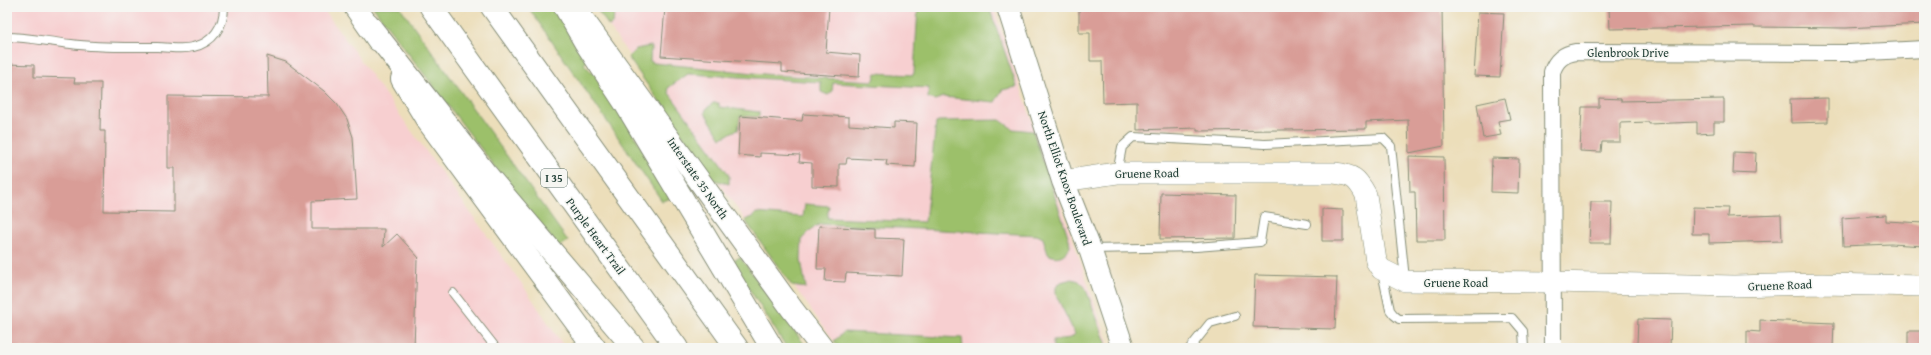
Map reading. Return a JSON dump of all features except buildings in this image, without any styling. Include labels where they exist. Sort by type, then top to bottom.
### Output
[{"type":"main road","name":"Purple Heart Trail","points":[[431,7],[677,348]]},
{"type":"main road","points":[[492,7],[737,348]]},
{"type":"main road","points":[[565,7],[585,42],[625,102],[772,348]]},
{"type":"main road","name":"Interstate 35 North","points":[[574,7],[787,303],[822,348]]},
{"type":"main road","name":"North Elliot Knox Boulevard","points":[[1008,7],[1063,181],[1090,249],[1123,348]]},
{"type":"main road","points":[[361,15],[427,120],[586,345]]},
{"type":"main road","points":[[361,15],[486,174],[634,348]]},
{"type":"street","name":"Glenbrook Drive","points":[[1553,348],[1552,72],[1554,65],[1559,58],[1576,52],[1849,53],[1924,49]]},
{"type":"street","name":"Gruene Road","points":[[1063,181],[1117,173],[1334,173],[1351,175],[1361,186],[1366,195],[1376,261],[1381,269],[1405,281],[1552,282],[1734,286],[1822,284],[1924,286]]},
{"type":"lane","points":[[7,37],[29,37],[71,44],[113,48],[194,47],[205,42],[220,30],[223,20],[224,7]]},
{"type":"lane","points":[[1117,173],[1122,147],[1133,137],[1265,144],[1383,138],[1391,146],[1405,281]]},
{"type":"lane","points":[[1090,249],[1196,247],[1260,242],[1264,217],[1307,224]]},
{"type":"lane","points":[[1381,269],[1390,310],[1399,318],[1512,318],[1523,331],[1524,348]]},
{"type":"lane","points":[[453,293],[496,348]]},
{"type":"lane","points":[[1190,348],[1210,323],[1235,316]]},
{"type":"shaded area","points":[[7,7],[322,7],[522,284],[565,348],[7,348]]},
{"type":"shaded area","points":[[595,7],[993,7],[1110,348],[839,348],[736,207]]},
{"type":"green space","points":[[373,7],[400,7],[568,241],[559,247],[530,213]]},
{"type":"green space","points":[[528,7],[555,7],[588,60],[584,64],[592,73],[597,71],[671,198],[662,201]]},
{"type":"green space","points":[[595,7],[615,7],[613,23],[609,26]]},
{"type":"green space","points":[[918,7],[989,7],[1017,87],[1002,90],[995,102],[943,97],[935,100],[928,98],[929,88],[833,83],[832,92],[828,95],[821,92],[821,82],[688,74],[668,88],[669,93],[727,172],[729,176],[729,184],[714,180],[628,57],[636,49],[651,46],[650,61],[654,63],[774,75],[872,81],[874,80],[876,73],[913,75]]},
{"type":"green space","points":[[713,103],[719,103],[719,107],[759,112],[759,117],[740,116],[738,130],[733,131],[721,138],[705,113],[706,109]]},
{"type":"green space","points":[[1000,120],[1013,129],[1033,131],[1069,239],[1070,247],[1061,256],[1055,257],[1048,254],[1043,238],[1037,235],[821,224],[814,227],[802,239],[801,260],[806,288],[792,286],[745,220],[753,217],[756,213],[803,217],[805,204],[829,206],[827,218],[925,222],[936,123],[938,121]]},
{"type":"green space","points":[[740,257],[807,348],[787,348],[732,262]]},
{"type":"green space","points":[[1072,279],[1079,281],[1085,287],[1108,348],[1053,348],[1053,340],[1071,338],[1075,334],[1056,295],[1056,287],[1061,282]]},
{"type":"green space","points":[[844,332],[962,338],[963,348],[839,348],[834,341]]}]
